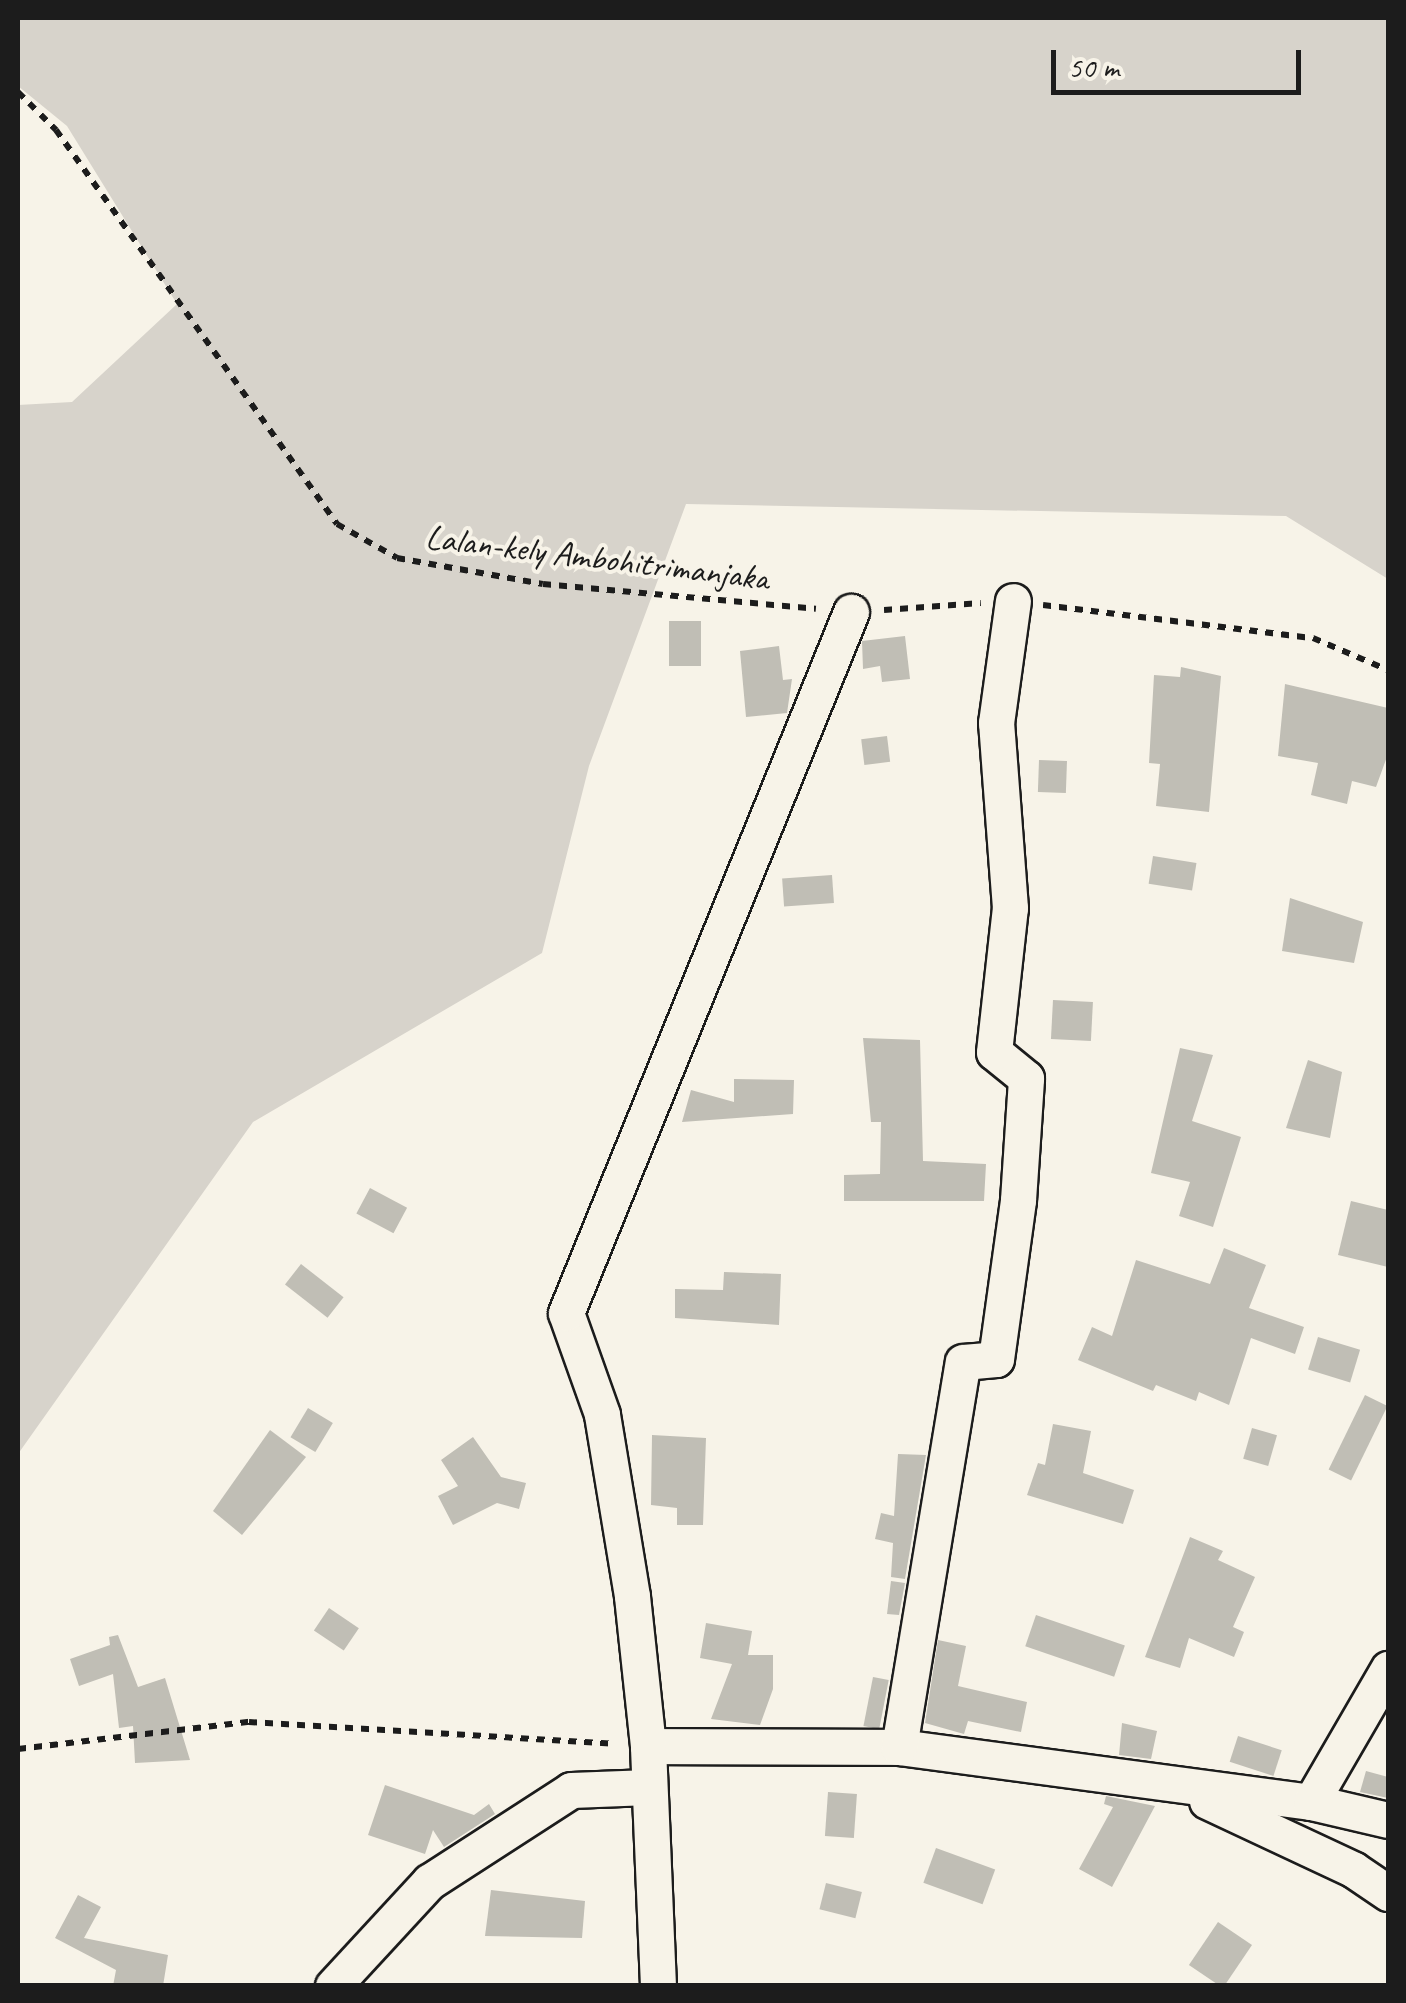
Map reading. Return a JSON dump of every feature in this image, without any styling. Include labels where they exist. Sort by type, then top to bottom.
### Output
[{"type":"street","points":[[899,1747],[963,1362],[996,1359],[1018,1200],[1026,1078],[994,1052],[1010,908],[996,722],[1012,601]]},
{"type":"street","points":[[658,1986],[648,1746],[602,1414],[566,1313],[851,612]]},
{"type":"street","points":[[1311,1802],[1388,1670]]},
{"type":"street","points":[[648,1746],[899,1747],[1180,1789],[1311,1802],[1388,1820]]},
{"type":"street","points":[[333,1986],[428,1882],[571,1790],[649,1787]]},
{"type":"street","points":[[1180,1789],[1354,1870],[1388,1893]]},
{"type":"path","name":"Lalan-kely Ambohitrimanjaka","points":[[18,92],[56,130],[337,524],[396,558],[543,584],[851,612],[1012,601],[1313,638],[1388,670]]},
{"type":"path","points":[[18,1749],[250,1722],[648,1746]]},
{"type":"shaded area","points":[[18,18],[1388,18],[1388,579],[1286,516],[686,504],[589,766],[542,953],[253,1122],[18,1454],[18,405],[72,402],[177,304],[67,126],[18,86]]},
{"type":"building","points":[[669,621],[701,621],[701,666],[669,666]]},
{"type":"building","points":[[905,636],[910,679],[882,682],[880,666],[863,669],[862,641]]},
{"type":"building","points":[[779,646],[783,680],[792,679],[787,713],[746,717],[740,651]]},
{"type":"building","points":[[1181,667],[1221,676],[1209,812],[1156,806],[1160,764],[1149,763],[1154,675],[1180,677]]},
{"type":"building","points":[[1285,684],[1388,708],[1388,754],[1376,787],[1352,781],[1347,804],[1311,795],[1318,763],[1278,756]]},
{"type":"building","points":[[887,736],[890,762],[864,765],[861,739]]},
{"type":"building","points":[[1039,760],[1067,761],[1066,793],[1038,792]]},
{"type":"building","points":[[1153,856],[1196,863],[1192,891],[1149,884]]},
{"type":"building","points":[[832,875],[834,903],[784,906],[782,878]]},
{"type":"building","points":[[1290,898],[1363,922],[1354,963],[1282,951]]},
{"type":"building","points":[[1053,1000],[1093,1002],[1091,1041],[1051,1039]]},
{"type":"building","points":[[863,1038],[920,1040],[923,1161],[986,1164],[984,1201],[844,1201],[844,1175],[880,1174],[881,1122],[871,1122]]},
{"type":"building","points":[[1180,1048],[1213,1055],[1192,1121],[1241,1137],[1213,1227],[1179,1216],[1190,1182],[1151,1173]]},
{"type":"building","points":[[1308,1060],[1342,1072],[1330,1138],[1286,1128]]},
{"type":"building","points":[[734,1079],[794,1080],[793,1114],[682,1122],[691,1090],[734,1102]]},
{"type":"building","points":[[370,1188],[407,1208],[393,1233],[356,1214]]},
{"type":"building","points":[[1351,1201],[1388,1210],[1388,1267],[1338,1255]]},
{"type":"building","points":[[1224,1248],[1266,1265],[1249,1308],[1304,1327],[1295,1354],[1251,1338],[1229,1405],[1199,1392],[1196,1401],[1156,1385],[1153,1391],[1078,1360],[1092,1327],[1112,1336],[1136,1260],[1210,1284]]},
{"type":"building","points":[[301,1264],[344,1297],[328,1318],[285,1284]]},
{"type":"building","points":[[724,1272],[781,1274],[779,1325],[675,1318],[675,1289],[723,1290]]},
{"type":"building","points":[[1318,1337],[1360,1350],[1350,1382],[1308,1370]]},
{"type":"building","points":[[1365,1395],[1387,1406],[1351,1481],[1329,1470]]},
{"type":"building","points":[[308,1408],[333,1423],[315,1452],[290,1437]]},
{"type":"building","points":[[1053,1424],[1091,1431],[1083,1473],[1134,1490],[1123,1524],[1027,1495],[1038,1463],[1045,1465]]},
{"type":"building","points":[[1252,1428],[1277,1435],[1268,1466],[1243,1459]]},
{"type":"building","points":[[270,1430],[306,1457],[242,1535],[213,1511]]},
{"type":"building","points":[[652,1435],[706,1438],[703,1525],[677,1525],[677,1508],[651,1505]]},
{"type":"building","points":[[473,1437],[501,1477],[526,1483],[519,1509],[497,1503],[453,1525],[438,1496],[458,1486],[441,1460]]},
{"type":"building","points":[[898,1454],[926,1455],[905,1579],[891,1577],[893,1543],[875,1539],[881,1513],[894,1516]]},
{"type":"building","points":[[1190,1537],[1223,1551],[1218,1560],[1255,1577],[1233,1627],[1244,1632],[1234,1657],[1189,1638],[1180,1668],[1145,1657]]},
{"type":"building","points":[[891,1581],[905,1583],[899,1615],[887,1614]]},
{"type":"building","points":[[329,1608],[359,1628],[344,1651],[314,1630]]},
{"type":"building","points":[[1036,1615],[1125,1646],[1114,1677],[1025,1646]]},
{"type":"building","points":[[706,1623],[752,1631],[748,1655],[773,1655],[773,1689],[760,1725],[711,1719],[732,1664],[700,1658]]},
{"type":"building","points":[[118,1635],[138,1687],[165,1678],[190,1760],[135,1763],[133,1726],[119,1728],[113,1674],[79,1686],[70,1659],[110,1645],[109,1637]]},
{"type":"building","points":[[938,1640],[966,1646],[958,1686],[1027,1702],[1021,1732],[968,1721],[964,1734],[925,1723]]},
{"type":"building","points":[[873,1677],[889,1680],[879,1729],[863,1726]]},
{"type":"building","points":[[1122,1723],[1157,1731],[1151,1759],[1119,1755]]},
{"type":"building","points":[[1238,1736],[1282,1750],[1273,1776],[1230,1762]]},
{"type":"building","points":[[1366,1771],[1388,1777],[1388,1798],[1360,1792]]},
{"type":"building","points":[[385,1785],[474,1815],[489,1804],[495,1814],[444,1847],[433,1830],[425,1854],[368,1835]]},
{"type":"building","points":[[828,1792],[857,1794],[854,1838],[825,1836]]},
{"type":"building","points":[[1106,1796],[1155,1806],[1112,1887],[1079,1869],[1113,1807],[1104,1804]]},
{"type":"building","points":[[936,1848],[995,1870],[983,1904],[923,1883]]},
{"type":"building","points":[[826,1883],[862,1892],[855,1918],[819,1909]]},
{"type":"building","points":[[491,1890],[585,1901],[582,1938],[485,1936]]},
{"type":"building","points":[[78,1895],[101,1907],[84,1938],[168,1955],[163,1986],[113,1986],[116,1970],[55,1938]]},
{"type":"building","points":[[1218,1922],[1252,1945],[1224,1986],[1189,1965]]}]
